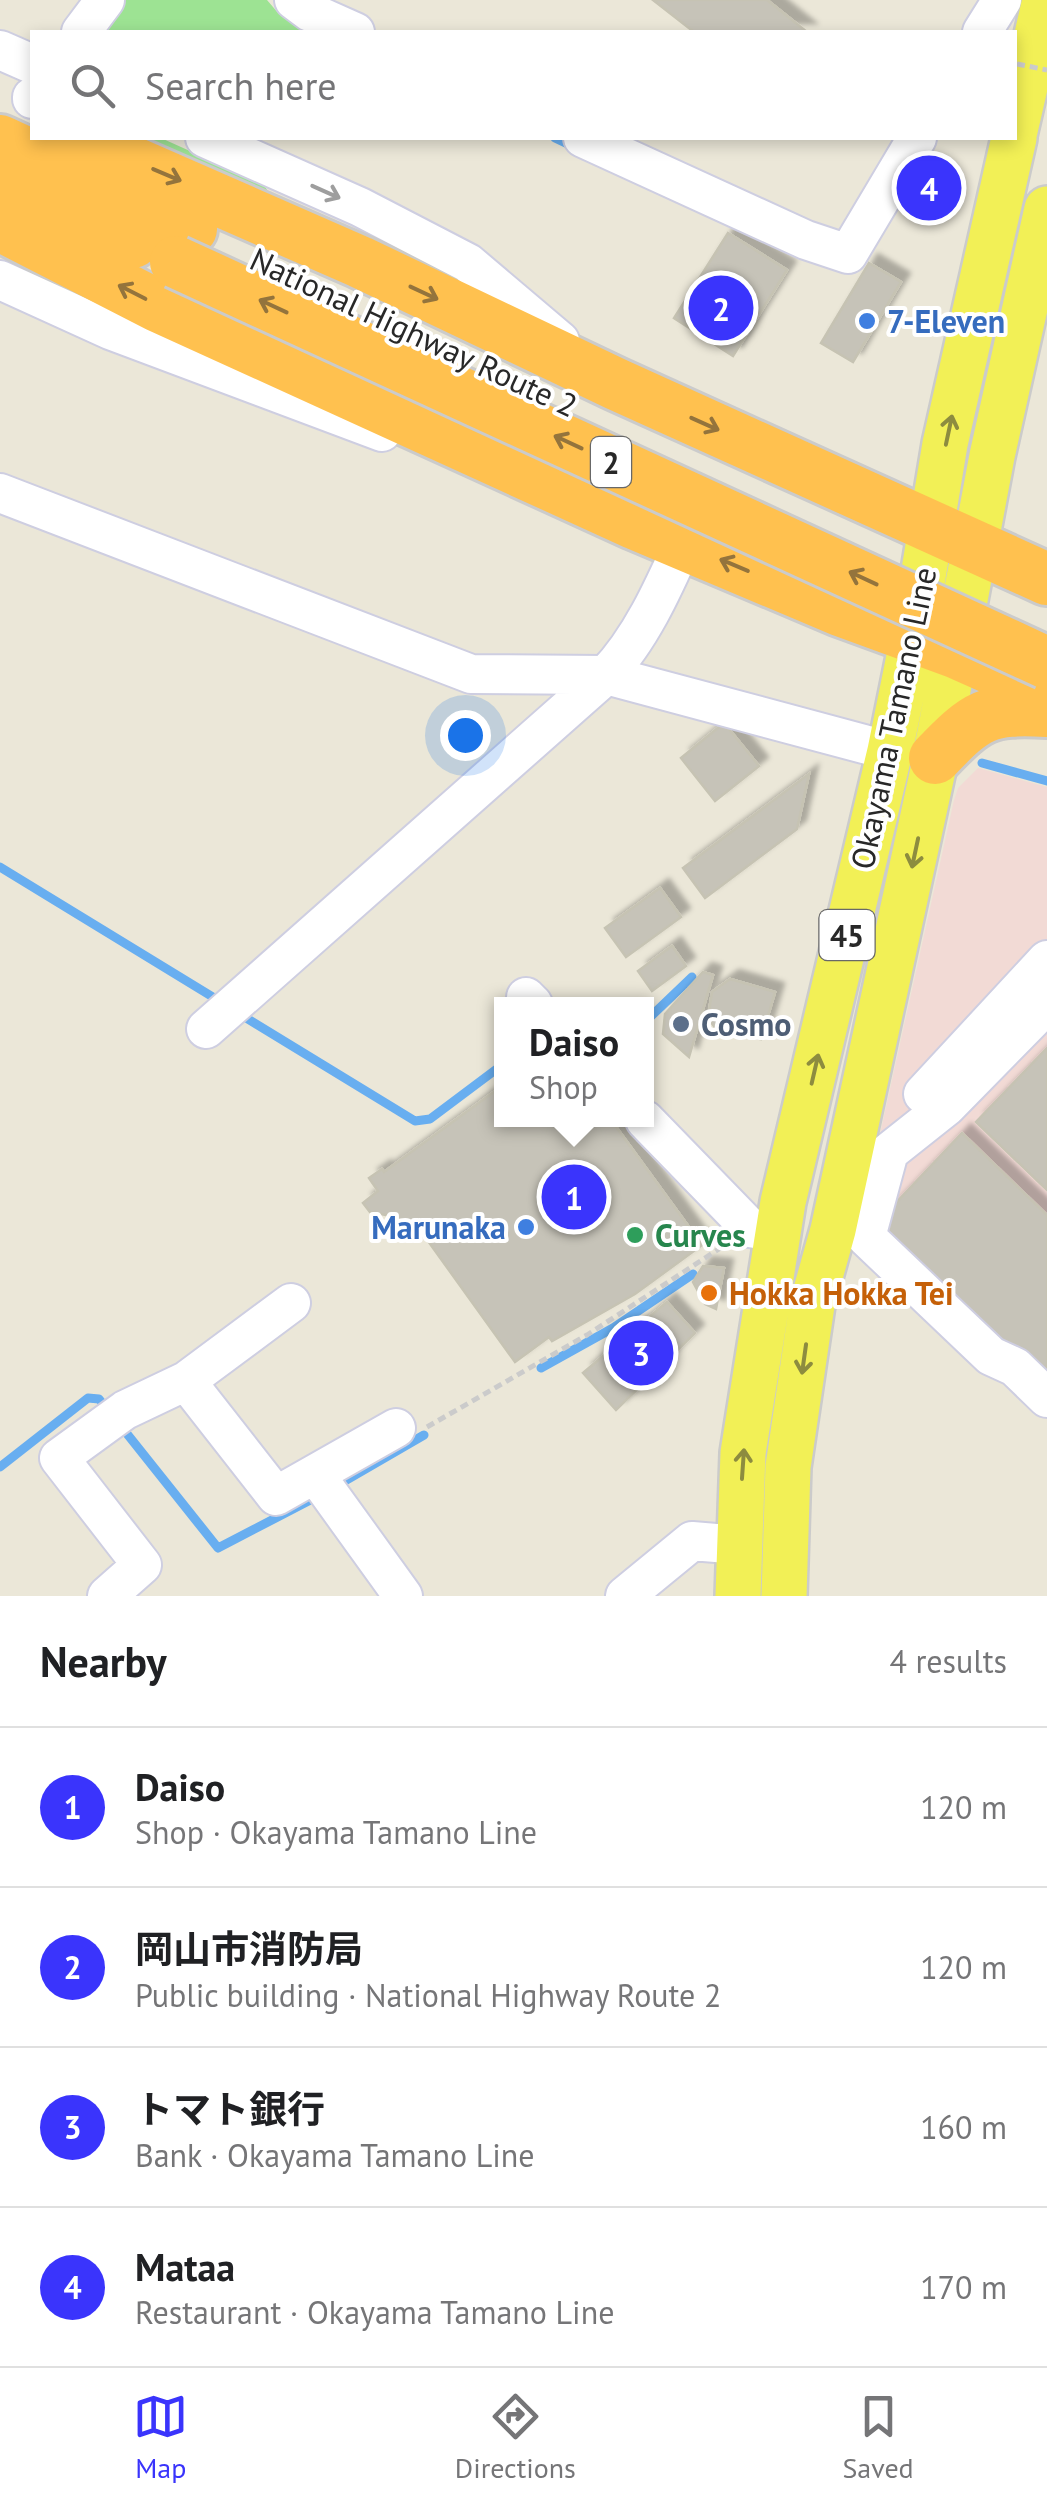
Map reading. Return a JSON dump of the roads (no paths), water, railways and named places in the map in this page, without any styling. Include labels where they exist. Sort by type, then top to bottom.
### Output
[{"type":"highway","points":[[0,105],[30,118]]},
{"type":"highway","points":[[81,140],[304,237],[1047,580]]},
{"type":"highway","name":"National Highway Route 2","points":[[0,141],[183,245],[1047,663]]},
{"type":"highway","name":"National Highway Route 2","points":[[0,182],[183,245],[1047,624]]},
{"type":"highway","points":[[0,225],[158,306],[634,523],[1047,693]]},
{"type":"highway","points":[[913,754],[1004,709],[1047,711]]},
{"type":"main road","name":"Okayama Tamano Line","points":[[1017,123],[1045,0]]},
{"type":"main road","name":"Okayama Tamano Line","points":[[952,536],[945,444],[1013,140]]},
{"type":"main road","name":"Okayama Tamano Line","points":[[784,1596],[788,1467],[812,1305],[849,1234],[852,1138],[952,536],[1047,209]]},
{"type":"main road","name":"Okayama Tamano Line","points":[[738,1596],[743,1453],[764,1231],[801,1130],[913,754]]},
{"type":"street","points":[[83,30],[106,0]]},
{"type":"street","points":[[294,0],[310,12],[350,30]]},
{"type":"street","points":[[983,30],[1002,0]]},
{"type":"street","points":[[0,50],[30,63]]},
{"type":"street","points":[[185,140],[266,180],[281,195],[304,237]]},
{"type":"street","points":[[209,140],[360,207],[468,263],[543,330],[616,384]]},
{"type":"street","points":[[587,140],[806,240],[848,254],[917,140]]},
{"type":"street","points":[[0,280],[110,330],[296,402],[634,523]]},
{"type":"street","points":[[0,493],[472,674],[606,675],[913,754]]},
{"type":"street","points":[[222,1015],[620,661],[683,544]]},
{"type":"street","points":[[1044,979],[930,1088],[918,1114],[889,1152],[849,1234],[991,1356],[1015,1367],[1047,1398]]},
{"type":"street","points":[[801,1130],[852,1138],[918,1114]]},
{"type":"street","points":[[653,1127],[764,1231]]},
{"type":"street","points":[[107,1596],[142,1565],[59,1458],[113,1418],[186,1381],[291,1303]]},
{"type":"street","points":[[186,1381],[276,1496],[323,1485],[396,1428]]},
{"type":"street","points":[[323,1485],[403,1596]]},
{"type":"street","points":[[625,1596],[692,1541],[740,1546]]},
{"type":"waterway","points":[[559,140],[574,147]]},
{"type":"waterway","points":[[982,763],[1047,781]]},
{"type":"waterway","points":[[0,867],[221,1002]]},
{"type":"waterway","points":[[654,1013],[692,977]]},
{"type":"waterway","points":[[238,1013],[415,1121],[430,1119],[494,1071]]},
{"type":"waterway","points":[[541,1368],[613,1328],[693,1274]]},
{"type":"waterway","points":[[0,1467],[88,1398],[99,1399],[107,1409]]},
{"type":"waterway","points":[[120,1425],[218,1548],[318,1496]]},
{"type":"waterway","points":[[336,1486],[424,1435]]},
{"type":"place","name":"Mataa","points":[[929,188]]},
{"type":"place","name":"岡山市消防局","points":[[721,308]]},
{"type":"place","name":"7-Eleven","points":[[867,321]]},
{"type":"place","name":"Cosmo","points":[[681,1024]]},
{"type":"place","name":"Daiso","points":[[574,1197]]},
{"type":"place","name":"Marunaka","points":[[526,1227]]},
{"type":"place","name":"Curves","points":[[635,1235]]},
{"type":"place","name":"Hokka Hokka Tei","points":[[709,1293]]},
{"type":"place","name":"トマト銀行","points":[[641,1353]]}]
